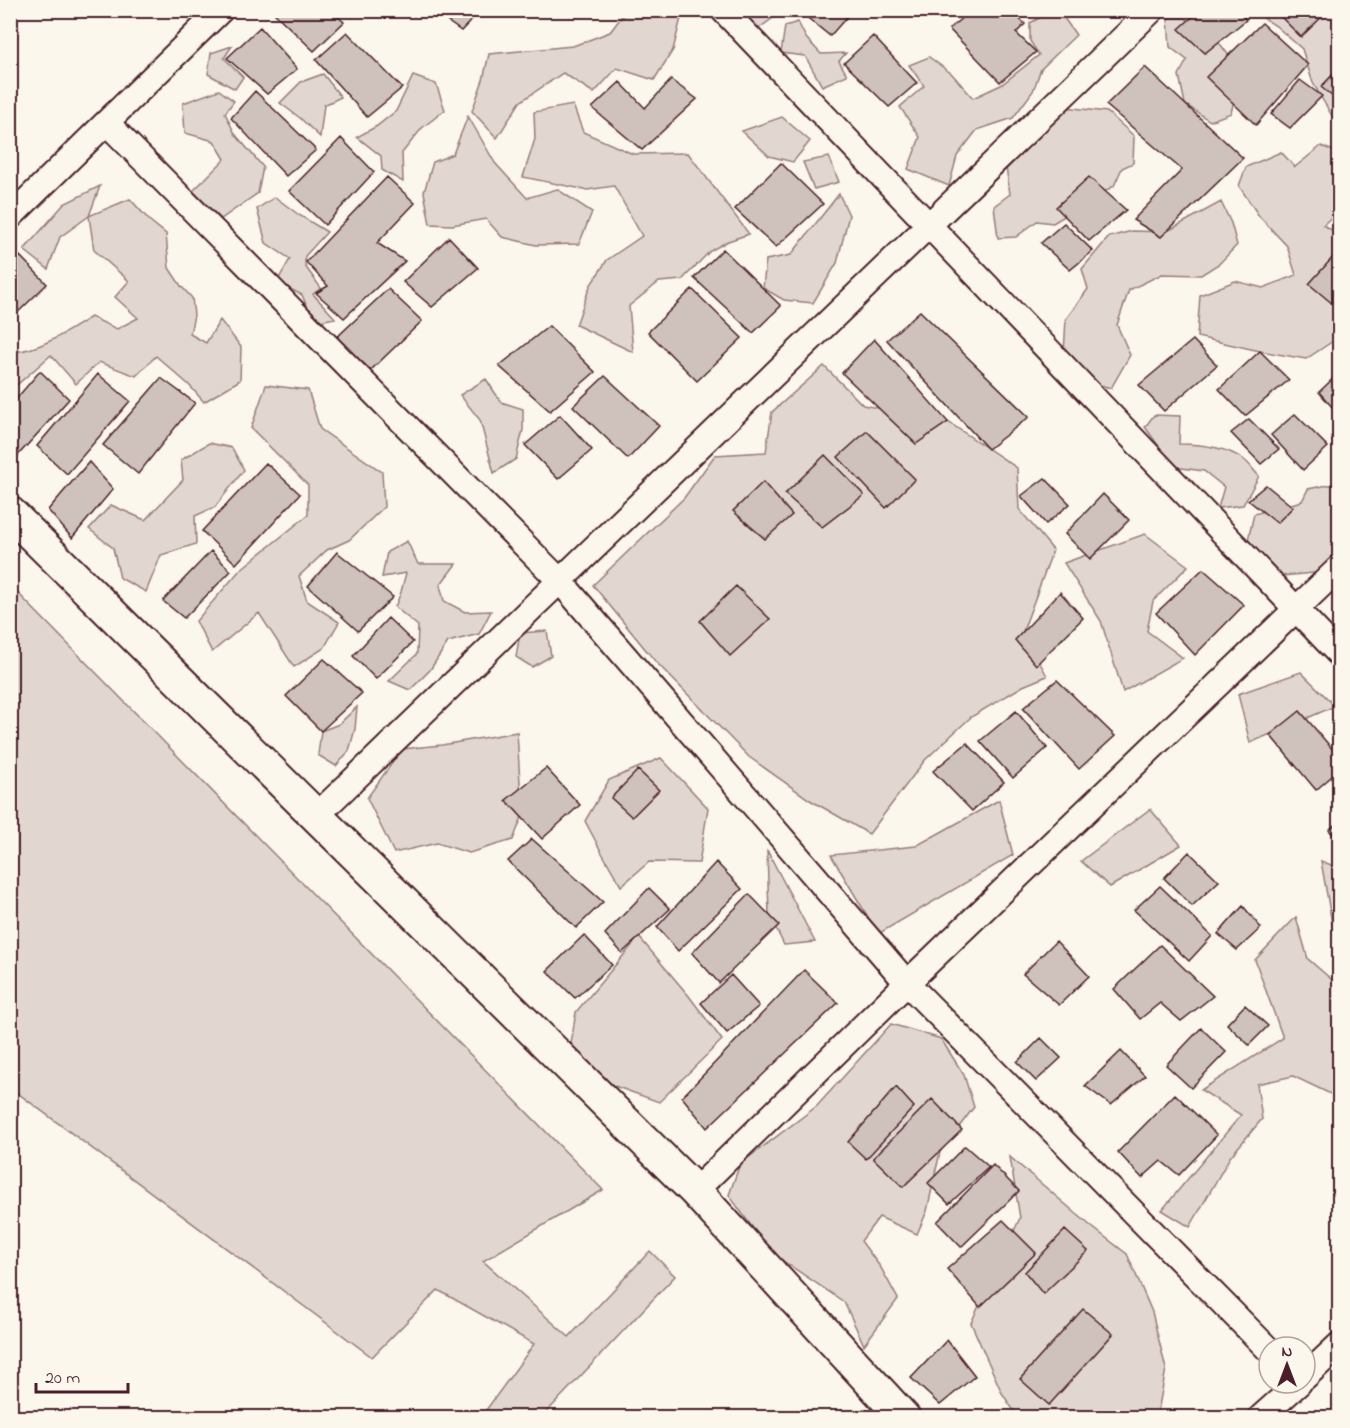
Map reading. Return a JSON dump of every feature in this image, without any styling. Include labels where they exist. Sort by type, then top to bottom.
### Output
[{"type":"street","points":[[10,217],[221,10]]},
{"type":"street","points":[[723,10],[1340,655]]},
{"type":"street","points":[[316,816],[1152,10]]},
{"type":"street","points":[[107,123],[560,581],[907,983],[1257,1338]]},
{"type":"street","points":[[10,513],[695,1191],[904,1418]]},
{"type":"street","points":[[695,1191],[907,983],[1340,567]]},
{"type":"street","points":[[1317,1368],[1336,1355]]},
{"type":"street","points":[[1260,1418],[1286,1395]]},
{"type":"shaded area","points":[[1054,10],[1059,11],[1076,35],[1041,69],[1033,91],[1013,118],[977,130],[957,156],[949,186],[908,169],[920,137],[900,107],[924,86],[909,65],[929,57],[952,74],[973,98],[1001,85],[1039,55],[1030,41],[1030,23]]},
{"type":"shaded area","points":[[626,11],[682,14],[673,50],[654,80],[617,68],[594,93],[563,73],[520,102],[497,138],[472,111],[489,54],[573,46],[610,32]]},
{"type":"shaded area","points":[[737,11],[781,11],[755,31]]},
{"type":"shaded area","points":[[1253,11],[1339,11],[1339,139],[1332,116],[1313,83],[1302,49],[1276,26]]},
{"type":"shaded area","points":[[1168,18],[1185,18],[1221,45],[1241,72],[1231,113],[1210,121],[1185,104],[1179,75],[1187,60],[1170,47]]},
{"type":"shaded area","points":[[798,22],[806,38],[821,54],[846,53],[839,61],[847,75],[822,86],[805,56],[781,53],[785,26]]},
{"type":"shaded area","points":[[232,46],[224,58],[243,77],[235,89],[208,74],[211,53]]},
{"type":"shaded area","points":[[323,74],[341,97],[324,105],[320,137],[280,103],[301,82]]},
{"type":"shaded area","points":[[413,76],[436,84],[445,110],[422,128],[402,153],[403,182],[382,170],[381,156],[357,137],[377,126],[396,111]]},
{"type":"shaded area","points":[[219,90],[234,101],[225,113],[235,134],[263,167],[258,193],[221,219],[193,191],[225,159],[214,141],[185,133],[183,103]]},
{"type":"shaded area","points":[[573,105],[583,132],[633,154],[688,153],[749,234],[728,241],[710,251],[682,280],[659,282],[629,306],[633,352],[576,325],[590,286],[607,260],[642,236],[614,186],[587,190],[523,177],[535,139],[534,112]]},
{"type":"shaded area","points":[[1065,107],[1107,112],[1134,136],[1133,163],[1122,168],[1114,186],[1053,223],[1037,221],[1016,237],[998,238],[994,206],[1010,194],[1006,167]]},
{"type":"shaded area","points":[[468,116],[495,163],[527,198],[557,189],[592,212],[579,244],[536,245],[502,237],[486,219],[452,225],[430,224],[424,192],[433,162],[453,154]]},
{"type":"shaded area","points":[[782,117],[810,141],[793,162],[769,156],[742,131]]},
{"type":"shaded area","points":[[1321,146],[1339,153],[1339,210],[1323,225],[1339,234],[1340,331],[1336,339],[1306,359],[1197,337],[1200,295],[1235,281],[1263,288],[1296,275],[1287,246],[1259,216],[1239,186],[1246,167],[1281,152],[1295,167]]},
{"type":"shaded area","points":[[829,157],[839,182],[814,189],[803,162]]},
{"type":"shaded area","points":[[100,186],[89,216],[60,237],[48,269],[24,250],[64,204]]},
{"type":"shaded area","points":[[839,194],[849,215],[837,263],[813,303],[784,300],[763,288],[766,260],[791,255]]},
{"type":"shaded area","points":[[275,197],[327,232],[305,256],[305,266],[321,288],[313,294],[335,318],[314,322],[302,295],[277,282],[290,259],[266,243],[257,209]]},
{"type":"shaded area","points":[[130,199],[150,221],[166,234],[169,268],[192,298],[194,315],[190,334],[206,343],[220,320],[241,347],[240,380],[204,402],[189,385],[156,356],[136,376],[99,362],[76,384],[51,355],[11,390],[11,352],[42,344],[91,317],[117,329],[138,318],[115,297],[129,281],[94,250],[89,216]]},
{"type":"shaded area","points":[[1221,202],[1231,223],[1237,245],[1220,263],[1201,275],[1162,274],[1129,290],[1117,325],[1130,355],[1111,388],[1089,382],[1064,353],[1066,319],[1088,289],[1082,269],[1109,237],[1132,231],[1166,232]]},
{"type":"shaded area","points":[[824,366],[863,405],[948,422],[1017,468],[1019,509],[1053,550],[1023,631],[1047,676],[1023,686],[971,717],[925,760],[869,834],[810,800],[749,757],[655,661],[593,585],[684,498],[715,455],[766,452],[772,412]]},
{"type":"shaded area","points":[[486,379],[501,402],[523,409],[523,430],[516,459],[494,473],[480,420],[460,395]]},
{"type":"shaded area","points":[[266,385],[308,390],[320,429],[382,472],[384,507],[349,540],[327,550],[299,576],[307,601],[339,622],[324,648],[294,667],[259,613],[212,652],[196,621],[240,570],[308,515],[308,485],[251,428]]},
{"type":"shaded area","points":[[1154,415],[1180,416],[1179,444],[1203,445],[1220,449],[1236,455],[1247,463],[1259,476],[1243,505],[1218,508],[1224,487],[1204,471],[1174,467],[1145,427]]},
{"type":"shaded area","points":[[209,443],[232,448],[244,470],[215,507],[195,516],[196,544],[161,555],[146,592],[120,578],[113,548],[89,529],[111,505],[145,520],[183,480],[181,460]]},
{"type":"shaded area","points":[[1339,483],[1339,554],[1324,572],[1282,576],[1248,540],[1254,514],[1302,501],[1308,489]]},
{"type":"shaded area","points":[[1145,534],[1188,566],[1153,601],[1147,631],[1183,658],[1123,692],[1101,621],[1064,563]]},
{"type":"shaded area","points":[[407,541],[418,564],[456,564],[440,585],[444,601],[465,612],[491,611],[479,634],[448,642],[430,670],[410,690],[389,681],[417,654],[418,626],[395,607],[406,573],[382,577],[387,552]]},
{"type":"shaded area","points":[[11,586],[603,1190],[483,1261],[569,1337],[650,1251],[675,1276],[542,1417],[481,1417],[534,1344],[438,1290],[372,1357],[11,1088]]},
{"type":"shaded area","points":[[547,631],[551,656],[532,667],[516,657],[520,633]]},
{"type":"shaded area","points":[[1301,672],[1335,706],[1250,743],[1238,694]]},
{"type":"shaded area","points":[[357,707],[355,729],[349,751],[336,766],[318,755],[321,731],[339,724]]},
{"type":"shaded area","points":[[517,732],[522,817],[513,840],[469,853],[437,843],[394,853],[367,798],[402,749],[442,745]]},
{"type":"shaded area","points":[[661,758],[708,808],[699,863],[649,862],[621,886],[585,821],[609,780]]},
{"type":"shaded area","points":[[999,800],[1013,855],[878,934],[831,855],[916,846]]},
{"type":"shaded area","points":[[1150,809],[1181,845],[1110,887],[1081,861]]},
{"type":"shaded area","points":[[767,850],[815,942],[784,945],[769,914]]},
{"type":"shaded area","points":[[1321,861],[1339,868],[1339,963]]},
{"type":"shaded area","points":[[1296,917],[1308,959],[1339,986],[1339,1098],[1293,1076],[1257,1084],[1262,1119],[1230,1157],[1190,1227],[1162,1210],[1241,1115],[1201,1090],[1283,1038],[1255,960]]},
{"type":"shaded area","points":[[639,937],[689,996],[722,1040],[659,1102],[609,1084],[570,1050],[576,1012]]},
{"type":"shaded area","points":[[891,1024],[941,1039],[964,1075],[974,1107],[940,1152],[927,1211],[917,1234],[879,1217],[861,1241],[881,1268],[898,1299],[864,1345],[844,1302],[770,1252],[729,1195],[740,1164],[817,1106]]},
{"type":"shaded area","points":[[1010,1157],[1127,1254],[1152,1312],[1166,1369],[1157,1417],[1018,1417],[1002,1393],[971,1323],[1020,1218]]},
{"type":"building","points":[[330,10],[344,22],[314,51],[272,11]]},
{"type":"building","points":[[446,10],[481,10],[461,31],[440,16]]},
{"type":"building","points":[[806,10],[853,10],[830,36],[803,14]]},
{"type":"building","points":[[971,10],[1010,10],[1025,24],[1016,33],[1036,52],[1000,82],[949,29]]},
{"type":"building","points":[[1200,10],[1237,10],[1246,20],[1205,53],[1179,29]]},
{"type":"building","points":[[1284,10],[1329,10],[1301,37],[1279,15]]},
{"type":"building","points":[[1262,23],[1308,65],[1256,125],[1206,77]]},
{"type":"building","points":[[260,27],[297,69],[267,94],[227,58]]},
{"type":"building","points":[[347,32],[402,88],[367,117],[316,60]]},
{"type":"building","points":[[873,36],[917,83],[889,107],[844,63]]},
{"type":"building","points":[[1145,67],[1243,158],[1161,237],[1133,220],[1182,170],[1106,105]]},
{"type":"building","points":[[1340,67],[1340,103],[1321,87]]},
{"type":"building","points":[[671,80],[697,99],[642,150],[592,108],[620,82],[645,108]]},
{"type":"building","points":[[1300,80],[1322,96],[1290,128],[1271,114]]},
{"type":"building","points":[[255,91],[316,150],[286,176],[231,118]]},
{"type":"building","points":[[341,138],[374,172],[325,225],[289,191]]},
{"type":"building","points":[[781,163],[823,204],[776,247],[735,209]]},
{"type":"building","points":[[387,177],[415,203],[377,243],[405,261],[344,318],[316,293],[328,286],[306,262]]},
{"type":"building","points":[[1089,177],[1126,210],[1089,241],[1056,207]]},
{"type":"building","points":[[1064,223],[1093,251],[1070,270],[1041,243]]},
{"type":"building","points":[[449,237],[478,268],[432,307],[403,282]]},
{"type":"building","points":[[723,249],[781,306],[753,333],[694,278]]},
{"type":"building","points":[[20,256],[47,284],[10,320],[10,266]]},
{"type":"building","points":[[1334,256],[1340,262],[1340,310],[1309,284]]},
{"type":"building","points":[[388,289],[422,321],[371,370],[335,339]]},
{"type":"building","points":[[692,289],[742,338],[697,381],[648,332]]},
{"type":"building","points":[[920,311],[1029,417],[988,449],[887,340]]},
{"type":"building","points":[[549,326],[595,372],[550,411],[499,366]]},
{"type":"building","points":[[874,339],[948,422],[916,444],[842,373]]},
{"type":"building","points":[[1193,340],[1217,365],[1164,411],[1139,385]]},
{"type":"building","points":[[1260,351],[1289,380],[1245,416],[1219,389]]},
{"type":"building","points":[[40,371],[69,399],[10,464],[10,406]]},
{"type":"building","points":[[1340,372],[1340,416],[1319,392]]},
{"type":"building","points":[[98,374],[130,401],[67,474],[37,446]]},
{"type":"building","points":[[605,376],[659,426],[628,459],[573,406]]},
{"type":"building","points":[[161,378],[195,403],[138,474],[103,445]]},
{"type":"building","points":[[1295,414],[1328,447],[1303,470],[1271,435]]},
{"type":"building","points":[[560,415],[592,450],[558,479],[525,445]]},
{"type":"building","points":[[1249,419],[1279,449],[1261,464],[1231,433]]},
{"type":"building","points":[[867,431],[915,479],[886,508],[838,457]]},
{"type":"building","points":[[825,455],[864,495],[822,527],[785,494]]},
{"type":"building","points":[[89,462],[113,489],[72,538],[48,510]]},
{"type":"building","points":[[266,463],[300,494],[236,564],[202,531]]},
{"type":"building","points":[[1045,478],[1070,504],[1046,524],[1021,496]]},
{"type":"building","points":[[763,482],[792,515],[765,539],[733,511]]},
{"type":"building","points":[[1266,485],[1293,507],[1277,523],[1248,500]]},
{"type":"building","points":[[1103,494],[1129,520],[1090,559],[1065,534]]},
{"type":"building","points":[[211,551],[231,571],[184,618],[163,601]]},
{"type":"building","points":[[337,552],[393,597],[358,631],[308,586]]},
{"type":"building","points":[[1203,569],[1244,605],[1195,655],[1156,613]]},
{"type":"building","points":[[736,586],[770,619],[730,656],[700,621]]},
{"type":"building","points":[[1060,592],[1083,618],[1036,665],[1015,640]]},
{"type":"building","points":[[388,618],[413,642],[376,679],[353,656]]},
{"type":"building","points":[[324,659],[362,693],[321,731],[286,696]]},
{"type":"building","points":[[1057,680],[1115,736],[1079,769],[1023,708]]},
{"type":"building","points":[[1016,711],[1047,748],[1013,778],[980,741]]},
{"type":"building","points":[[1300,711],[1340,758],[1340,769],[1316,790],[1270,735]]},
{"type":"building","points":[[967,743],[1004,782],[972,811],[933,771]]},
{"type":"building","points":[[546,768],[580,805],[542,839],[506,800]]},
{"type":"building","points":[[638,770],[659,790],[632,817],[611,798]]},
{"type":"building","points":[[1340,820],[1340,842],[1329,830]]},
{"type":"building","points":[[532,839],[603,902],[576,928],[508,861]]},
{"type":"building","points":[[1189,852],[1219,881],[1192,906],[1164,878]]},
{"type":"building","points":[[716,862],[742,889],[678,951],[657,927]]},
{"type":"building","points":[[1160,886],[1212,936],[1189,961],[1134,910]]},
{"type":"building","points":[[649,888],[670,909],[622,953],[605,934]]},
{"type":"building","points":[[749,894],[779,925],[719,983],[692,953]]},
{"type":"building","points":[[1243,906],[1261,928],[1237,950],[1218,934]]},
{"type":"building","points":[[584,935],[612,965],[575,998],[547,971]]},
{"type":"building","points":[[1056,941],[1089,976],[1059,1005],[1023,974]]},
{"type":"building","points":[[1160,945],[1213,996],[1181,1021],[1160,1003],[1140,1019],[1114,989]]},
{"type":"building","points":[[804,970],[838,1003],[707,1128],[682,1097]]},
{"type":"building","points":[[731,975],[759,1006],[727,1033],[701,1003]]},
{"type":"building","points":[[1245,1005],[1268,1026],[1249,1045],[1227,1024]]},
{"type":"building","points":[[1201,1028],[1226,1052],[1191,1088],[1166,1065]]},
{"type":"building","points":[[1041,1038],[1061,1058],[1036,1081],[1017,1062]]},
{"type":"building","points":[[1121,1051],[1145,1076],[1111,1105],[1085,1086]]},
{"type":"building","points":[[896,1087],[914,1107],[866,1159],[848,1142]]},
{"type":"building","points":[[1175,1094],[1217,1135],[1179,1175],[1161,1161],[1142,1178],[1118,1152]]},
{"type":"building","points":[[932,1099],[962,1130],[903,1187],[873,1158]]},
{"type":"building","points":[[965,1146],[989,1167],[949,1204],[928,1183]]},
{"type":"building","points":[[993,1165],[1019,1191],[961,1247],[937,1222]]},
{"type":"building","points":[[1003,1220],[1036,1253],[980,1307],[947,1269]]},
{"type":"building","points":[[1065,1230],[1088,1251],[1043,1294],[1025,1272]]},
{"type":"building","points":[[1083,1309],[1113,1334],[1049,1405],[1020,1379]]},
{"type":"building","points":[[947,1340],[975,1376],[940,1405],[911,1378]]}]
